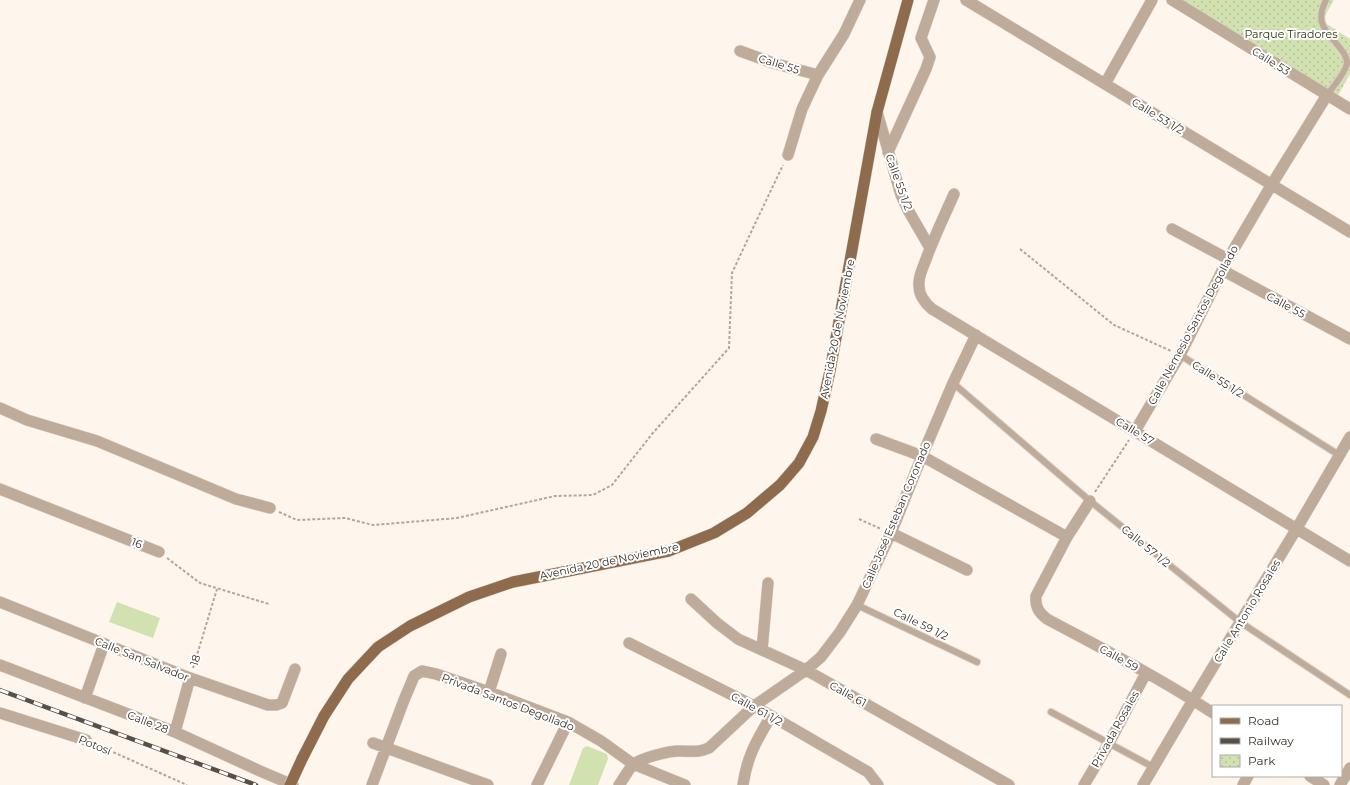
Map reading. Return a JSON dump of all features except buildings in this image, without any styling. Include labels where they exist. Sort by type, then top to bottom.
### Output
[{"type":"main road","name":"Avenida 20 de Noviembre","points":[[292,785],[302,759],[324,716],[348,679],[378,647],[410,626],[469,597],[513,582],[669,551],[714,533],[747,513],[780,485],[799,463],[813,437],[821,411],[877,112],[908,0]]},
{"type":"street","points":[[788,155],[802,109],[818,75],[844,34],[860,0]]},
{"type":"street","points":[[888,152],[930,57],[920,38],[934,0]]},
{"type":"street","name":"Calle 53 1/2","points":[[966,0],[1350,232]]},
{"type":"street","points":[[1105,84],[1152,0]]},
{"type":"street","name":"Calle 53","points":[[1172,0],[1350,109]]},
{"type":"street","name":"Calle 55","points":[[740,51],[773,63],[818,75]]},
{"type":"street","name":"Calle Nemesio Santos Degollado","points":[[1135,431],[1180,354],[1228,259],[1272,184],[1328,95]]},
{"type":"street","name":"Calle 55 1/2","points":[[877,112],[901,195],[930,248]]},
{"type":"street","points":[[930,248],[954,194]]},
{"type":"street","points":[[1172,229],[1228,259]]},
{"type":"street","name":"Calle 57","points":[[930,248],[918,284],[922,298],[932,309],[1350,561]]},
{"type":"street","name":"Calle 55","points":[[1222,270],[1350,339]]},
{"type":"street","name":"Calle José Esteban Coronado","points":[[633,764],[670,751],[702,751],[709,748],[754,706],[806,670],[831,644],[857,605],[891,533],[953,383],[976,335]]},
{"type":"street","points":[[0,408],[27,420],[97,441],[236,499],[270,508]]},
{"type":"street","name":"Calle Antonio Rosales","points":[[1143,785],[1297,528],[1350,436]]},
{"type":"street","points":[[876,440],[922,456],[1067,537],[1090,501]]},
{"type":"street","name":"16","points":[[0,489],[159,552]]},
{"type":"street","points":[[891,533],[967,570]]},
{"type":"street","name":"Calle 59","points":[[1067,537],[1036,596],[1036,604],[1039,611],[1047,619],[1146,673],[1193,700],[1212,713]]},
{"type":"street","points":[[762,650],[768,583]]},
{"type":"street","name":"Calle 61","points":[[691,599],[705,613],[738,639],[806,670],[1009,785]]},
{"type":"street","name":"Calle San Salvador","points":[[0,602],[190,678],[268,705],[280,705],[284,700],[295,669]]},
{"type":"street","name":"Calle 61 1/2","points":[[629,643],[754,706],[868,772],[878,785]]},
{"type":"street","points":[[85,698],[104,644]]},
{"type":"street","points":[[490,692],[500,654]]},
{"type":"street","name":"Calle 28","points":[[0,665],[175,732],[292,785]]},
{"type":"street","name":"Privada Santos Degollado","points":[[386,747],[414,676],[420,672],[427,672],[490,692],[568,722],[607,745],[633,764],[685,785]]},
{"type":"street","name":"Privada Rosales","points":[[1084,785],[1109,743],[1146,673]]},
{"type":"street","name":"18","points":[[175,732],[190,678]]},
{"type":"street","name":"Potosí","points":[[0,713],[86,740]]},
{"type":"street","points":[[743,785],[746,767],[755,743],[771,716]]},
{"type":"street","points":[[537,785],[568,722]]},
{"type":"street","points":[[373,743],[488,785]]},
{"type":"street","points":[[372,785],[386,747]]},
{"type":"street","points":[[619,785],[633,764]]},
{"type":"street","points":[[1340,785],[1350,768]]},
{"type":"street","points":[[1312,777],[1324,785]]},
{"type":"lane","points":[[1326,0],[1321,11],[1320,20],[1329,35],[1345,55],[1347,63],[1345,69],[1328,95]]},
{"type":"lane","name":"Calle 55 1/2","points":[[1180,354],[1339,455]]},
{"type":"lane","name":"Calle 57 1/2","points":[[953,383],[1090,501],[1240,622],[1350,695]]},
{"type":"lane","name":"Calle 59 1/2","points":[[857,605],[977,662]]},
{"type":"lane","points":[[1051,712],[1153,767]]},
{"type":"path","points":[[270,508],[297,520],[345,518],[373,525],[457,518],[556,496],[593,495],[612,485],[652,434],[729,348],[732,273],[788,155]]},
{"type":"path","name":"Calle 55 1/2","points":[[1020,249],[1114,326],[1180,354]]},
{"type":"path","points":[[1090,501],[1135,431]]},
{"type":"path","points":[[858,519],[891,533]]},
{"type":"path","points":[[159,552],[200,583],[269,604]]},
{"type":"path","name":"18","points":[[190,678],[217,589]]},
{"type":"path","name":"Potosí","points":[[86,740],[186,785]]},
{"type":"green space","name":"Parque Tiradores","points":[[1172,0],[1334,0],[1322,21],[1350,39],[1350,74],[1336,99]]},
{"type":"green space","points":[[117,602],[160,618],[153,638],[109,622]]},
{"type":"green space","points":[[587,746],[607,754],[608,759],[598,785],[569,785],[583,748]]},
{"type":"railway","points":[[0,690],[256,785]]}]
